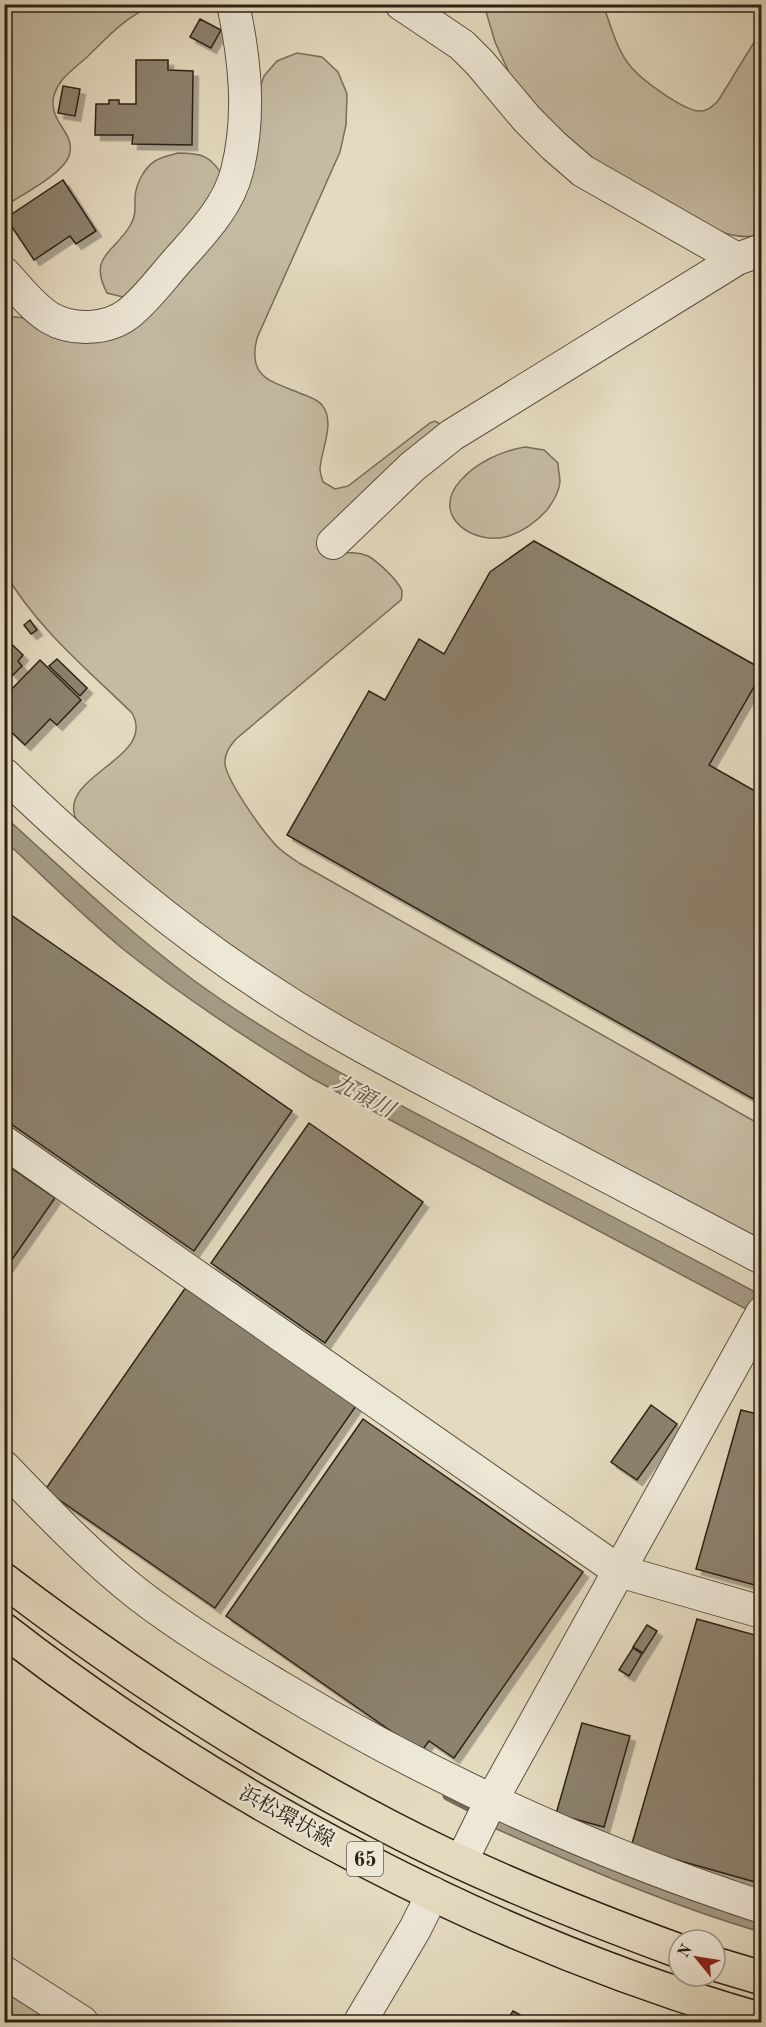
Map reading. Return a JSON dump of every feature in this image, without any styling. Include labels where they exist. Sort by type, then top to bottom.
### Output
[{"type":"main road","name":"浜松環状線","points":[[4,1580],[101,1652],[224,1733],[332,1796],[461,1862],[584,1915],[667,1946]]},
{"type":"main road","name":"浜松環状線","points":[[4,1630],[97,1698],[203,1767],[313,1832],[433,1893],[513,1930],[670,1991],[762,2020]]},
{"type":"main road","points":[[727,1968],[762,1978]]},
{"type":"street","points":[[4,273],[30,301],[51,318],[76,327],[103,326],[127,315],[209,225],[226,200],[237,173],[243,144],[246,98],[243,51],[233,4]]},
{"type":"street","points":[[400,4],[462,45],[527,119],[584,171],[749,255]]},
{"type":"street","points":[[333,543],[412,467],[452,435],[749,255]]},
{"type":"street","points":[[4,774],[96,860],[154,908],[275,995],[339,1034],[762,1258]]},
{"type":"street","points":[[4,1142],[619,1571],[762,1612]]},
{"type":"street","points":[[461,1862],[486,1811],[756,1322]]},
{"type":"street","points":[[4,1467],[95,1558],[141,1596],[251,1670],[486,1811],[762,1907]]},
{"type":"street","points":[[360,2022],[415,1929],[433,1893]]},
{"type":"street","points":[[4,1972],[82,2022]]},
{"type":"shaded area","points":[[5,4],[206,5],[161,6],[138,13],[122,24],[62,80],[53,102],[54,112],[70,142],[69,156],[59,170],[5,206]]},
{"type":"shaded area","points":[[484,5],[603,5],[618,46],[632,68],[663,94],[698,111],[709,109],[718,101],[761,31],[761,235],[736,236],[712,229],[592,159],[564,136],[512,79],[495,42]]},
{"type":"shaded area","points":[[297,53],[322,57],[338,72],[347,94],[346,125],[340,152],[257,338],[255,362],[264,376],[313,398],[322,405],[326,412],[328,428],[320,472],[323,482],[335,489],[348,486],[430,423],[435,421],[440,424],[441,428],[329,553],[359,553],[368,556],[397,582],[402,591],[401,600],[236,739],[225,757],[227,772],[245,805],[268,836],[279,849],[299,863],[761,1125],[761,1242],[411,1057],[283,983],[162,896],[83,828],[75,817],[74,802],[82,789],[132,742],[136,729],[132,713],[47,630],[5,573],[4,318],[30,320],[75,338],[217,232],[264,76],[277,61]]},
{"type":"shaded area","points":[[178,153],[199,155],[214,164],[223,176],[217,196],[139,289],[123,297],[107,293],[100,270],[102,262],[133,221],[135,197],[141,177],[155,161]]},
{"type":"shaded area","points":[[525,447],[544,450],[558,463],[559,486],[547,510],[530,525],[509,536],[483,537],[470,533],[460,526],[453,516],[450,505],[452,493],[461,480],[490,458]]},
{"type":"shaded area","points":[[5,1990],[56,2022],[5,2022]]},
{"type":"water","name":"九領川","points":[[4,816],[143,940],[224,1002],[290,1044],[358,1082],[761,1295],[761,1317],[313,1079],[240,1033],[146,967],[78,909],[5,841]]},
{"type":"water","points":[[499,1814],[761,1917],[761,1932],[659,1897],[492,1827]]},
{"type":"building","points":[[200,19],[221,30],[211,48],[190,37]]},
{"type":"building","points":[[136,60],[168,60],[168,70],[193,71],[192,145],[132,144],[133,135],[95,135],[96,104],[109,104],[109,100],[119,100],[119,104],[136,104]]},
{"type":"building","points":[[63,86],[80,89],[75,116],[58,113]]},
{"type":"building","points":[[63,180],[96,231],[76,244],[70,236],[34,260],[6,218]]},
{"type":"building","points":[[534,541],[762,669],[762,673],[709,765],[762,795],[762,1104],[287,835],[369,691],[385,700],[419,639],[444,654],[490,572]]},
{"type":"building","points":[[30,620],[37,630],[31,634],[24,625]]},
{"type":"building","points":[[4,637],[23,655],[18,661],[22,666],[13,675],[4,666]]},
{"type":"building","points":[[57,659],[87,688],[80,696],[49,666]]},
{"type":"building","points":[[40,660],[81,700],[57,725],[50,719],[25,745],[4,725],[4,697]]},
{"type":"building","points":[[4,910],[292,1111],[194,1251],[4,1119]]},
{"type":"building","points":[[309,1123],[423,1202],[325,1343],[211,1263]]},
{"type":"building","points":[[4,1163],[55,1198],[4,1271]]},
{"type":"building","points":[[186,1287],[356,1406],[215,1608],[45,1490]]},
{"type":"building","points":[[651,1405],[677,1424],[637,1480],[611,1462]]},
{"type":"building","points":[[741,1410],[762,1415],[762,1587],[696,1569]]},
{"type":"building","points":[[363,1419],[583,1572],[454,1758],[429,1741],[421,1752],[226,1616]]},
{"type":"building","points":[[697,1619],[762,1637],[762,1884],[631,1847]]},
{"type":"building","points":[[647,1625],[657,1631],[643,1653],[633,1647]]},
{"type":"building","points":[[633,1648],[642,1654],[629,1676],[619,1670]]},
{"type":"building","points":[[582,1723],[630,1736],[604,1827],[556,1814]]},
{"type":"building","points":[[513,2011],[533,2022],[506,2022]]},
{"type":"waterway","points":[[447,1796],[480,1813]]}]
